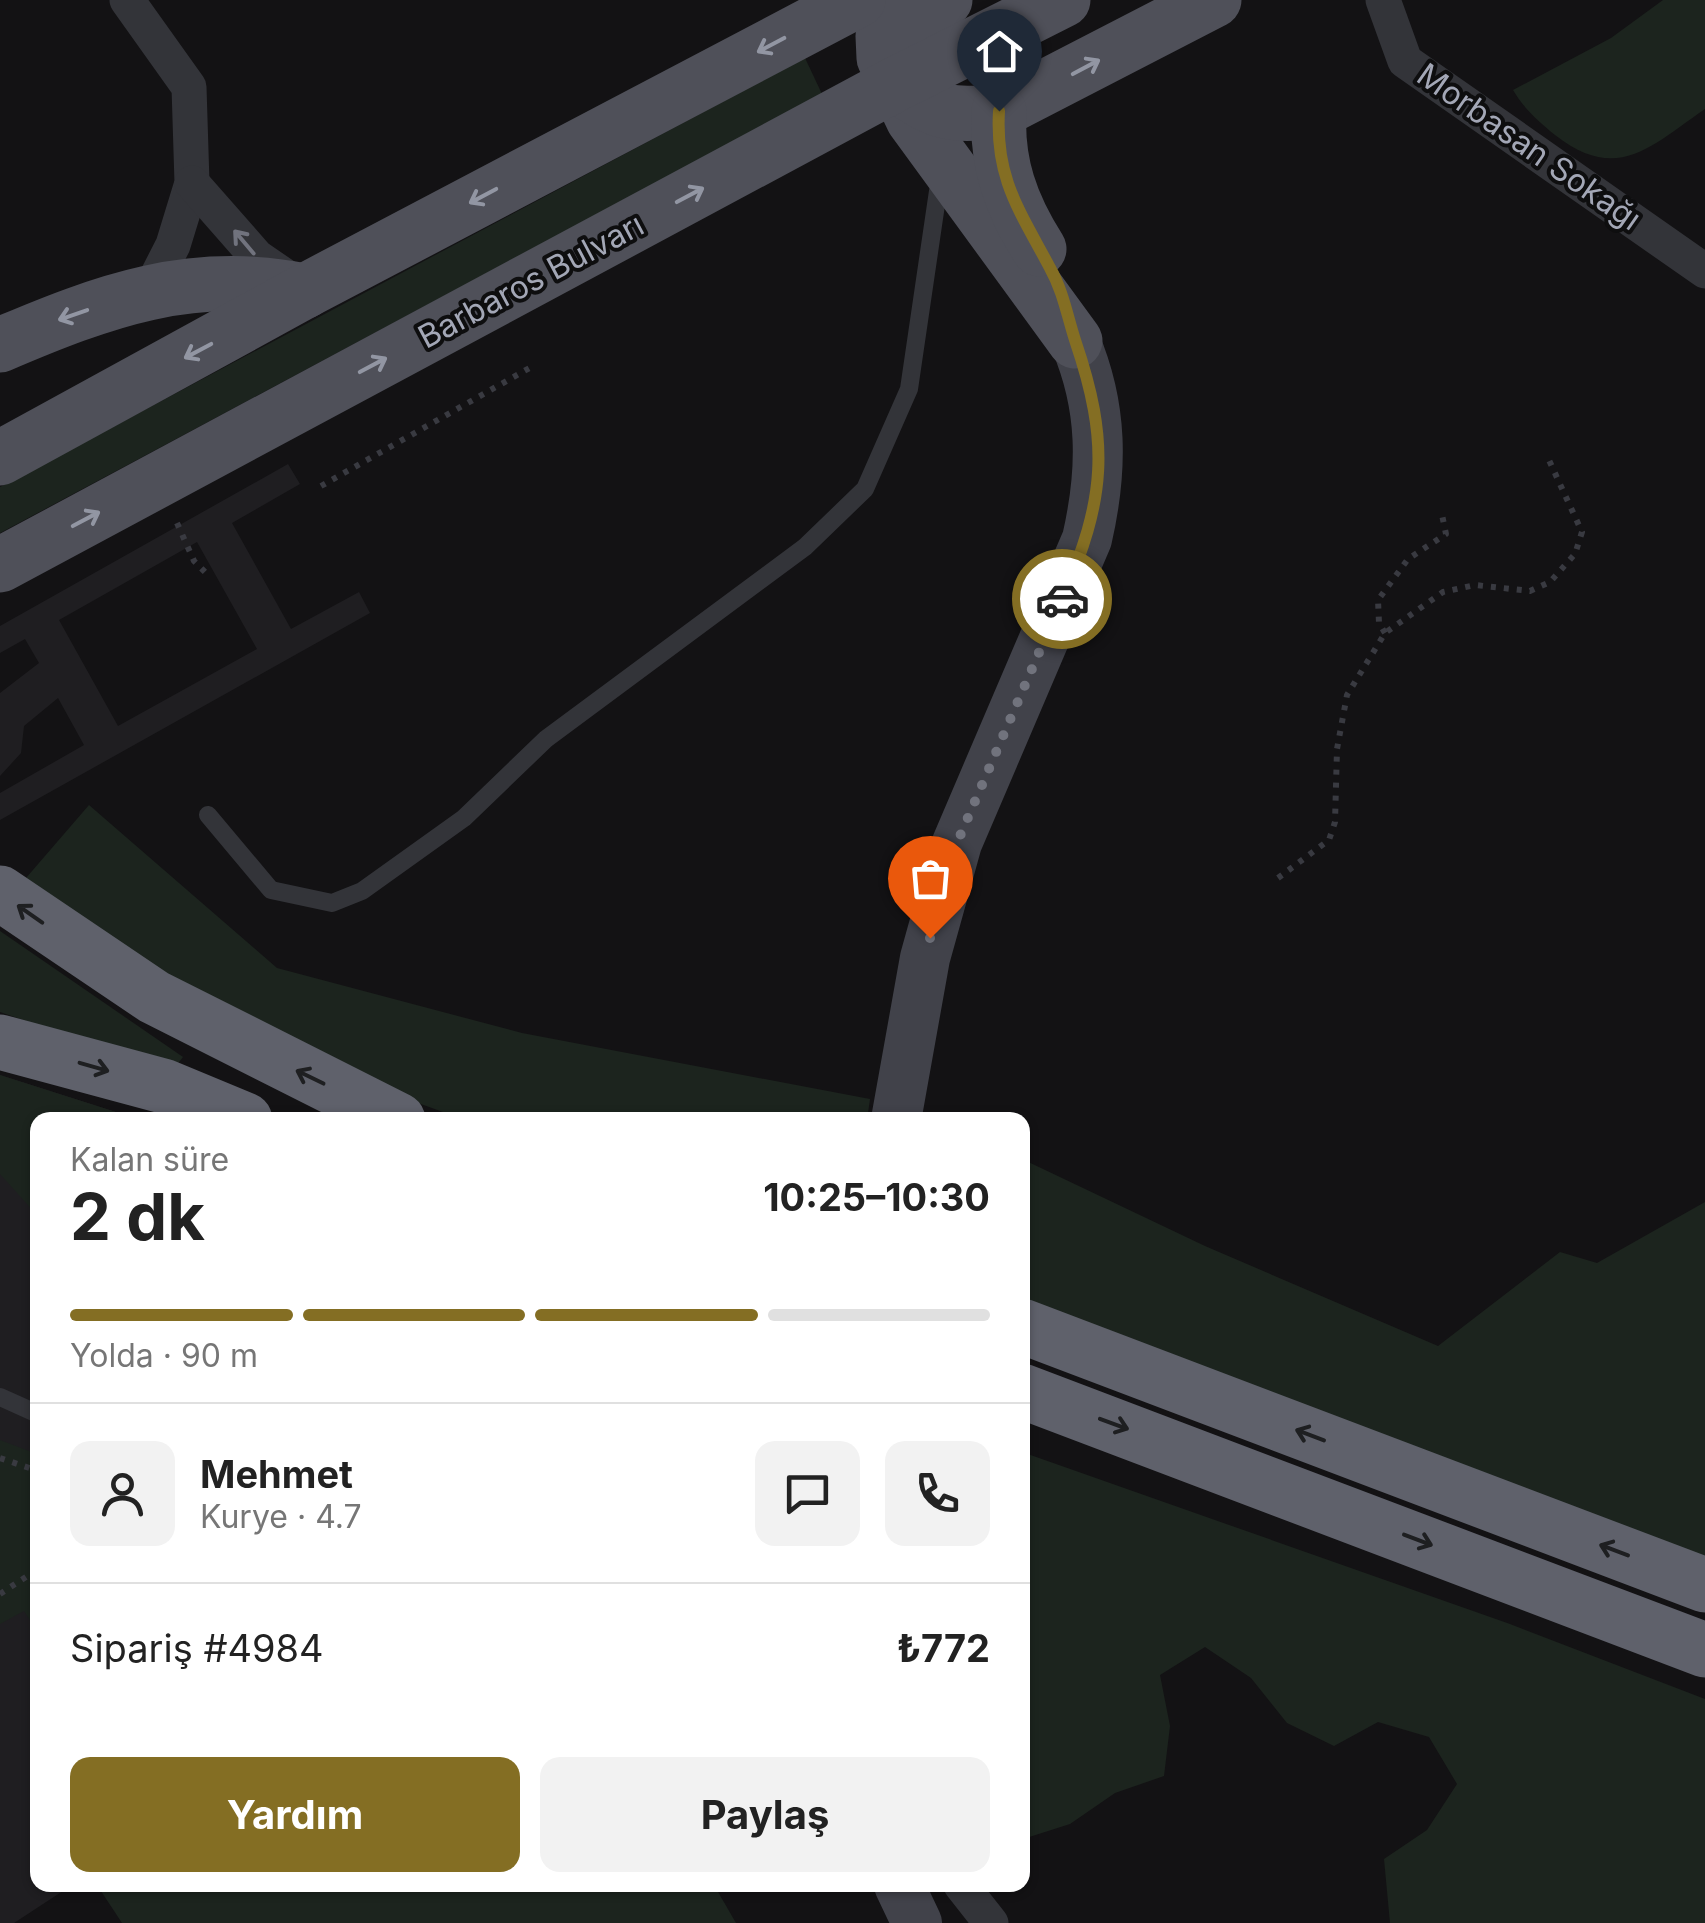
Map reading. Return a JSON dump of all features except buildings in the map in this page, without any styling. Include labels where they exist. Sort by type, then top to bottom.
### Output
[{"type":"highway","points":[[0,893],[154,997],[382,1112]]},
{"type":"highway","points":[[0,1042],[163,1086],[226,1112]]},
{"type":"highway","points":[[1030,1329],[1705,1585]]},
{"type":"highway","points":[[1030,1394],[1705,1650]]},
{"type":"main road","points":[[0,458],[305,291],[858,0]]},
{"type":"main road","points":[[945,0],[883,36],[884,58],[950,174],[1076,341]]},
{"type":"main road","name":"Barbaros Bulvarı","points":[[0,564],[896,84],[1063,0]]},
{"type":"main road","points":[[896,84],[933,110],[962,116],[999,111],[1214,0]]},
{"type":"main road","points":[[898,1112],[928,944],[957,843],[1088,539],[1098,490],[1098,416],[1089,372],[1063,295],[1008,191],[998,136],[999,111]]},
{"type":"main road","points":[[0,345],[66,316],[196,282],[256,281],[305,291]]},
{"type":"main road","points":[[902,1892],[917,1923]]},
{"type":"street","points":[[128,0],[190,87],[192,183],[172,244],[150,292]]},
{"type":"street","name":"Morbasan Sokağı","points":[[1383,0],[1405,61],[1705,272]]},
{"type":"street","points":[[192,183],[257,257],[305,291]]},
{"type":"street","points":[[967,1892],[991,1923]]},
{"type":"lane","points":[[208,815],[271,890],[332,903],[362,891],[464,818],[546,739],[805,548],[864,489],[909,389],[938,191],[950,174]]},
{"type":"lane","points":[[0,1397],[30,1410]]},
{"type":"path","points":[[321,486],[534,366]]},
{"type":"path","points":[[1278,878],[1329,840],[1335,822],[1337,749],[1347,695],[1385,633],[1443,592],[1476,585],[1530,591],[1562,574],[1582,532],[1548,458]]},
{"type":"path","points":[[170,508],[194,561],[209,576]]},
{"type":"path","points":[[1385,633],[1379,623],[1378,600],[1408,559],[1446,534],[1442,510]]},
{"type":"path","points":[[0,1458],[30,1468]]},
{"type":"path","points":[[0,1594],[30,1575]]},
{"type":"shaded area","points":[[1663,0],[1705,0],[1705,109],[1650,146],[1616,158],[1597,157],[1577,149],[1555,135],[1522,104],[1513,90],[1611,38]]},
{"type":"shaded area","points":[[805,58],[822,94],[0,533],[0,487]]},
{"type":"shaded area","points":[[288,464],[300,484],[232,523],[291,629],[359,592],[370,613],[0,820],[0,793],[84,745],[58,698],[24,726],[21,753],[0,776],[0,693],[39,663],[25,639],[0,653],[0,626]],"holes":[[[197,542],[257,649],[118,726],[59,620]]]},
{"type":"shaded area","points":[[89,805],[277,968],[522,1033],[870,1099],[868,1112],[443,1112],[374,1087],[206,1001],[26,878]]},
{"type":"shaded area","points":[[0,931],[183,1057],[172,1071],[0,1012]]},
{"type":"shaded area","points":[[0,1075],[116,1112],[30,1112],[30,1892],[61,1892],[14,1923],[0,1923]]},
{"type":"shaded area","points":[[0,1075],[116,1112],[30,1112],[30,1207],[0,1174]]},
{"type":"shaded area","points":[[1030,1163],[1205,1246],[1438,1346],[1560,1252],[1597,1263],[1705,1202],[1705,1566],[1030,1314]]},
{"type":"shaded area","points":[[0,1440],[30,1451],[30,1620],[24,1611],[0,1624]]},
{"type":"shaded area","points":[[1030,1455],[1510,1624],[1705,1699],[1705,1923],[1390,1923],[1384,1859],[1427,1830],[1457,1784],[1429,1737],[1378,1722],[1334,1746],[1287,1723],[1251,1678],[1205,1647],[1160,1675],[1170,1726],[1164,1776],[1115,1793],[1070,1824],[1030,1837]]},
{"type":"shaded area","points":[[102,1892],[718,1892],[736,1923],[122,1923]]},
{"type":"way so far","points":[[930,938],[957,843],[1062,599]]},
{"type":"route","points":[[999,111],[998,136],[1008,191],[1063,295],[1089,372],[1098,416],[1098,490],[1088,539],[1062,599]]}]
